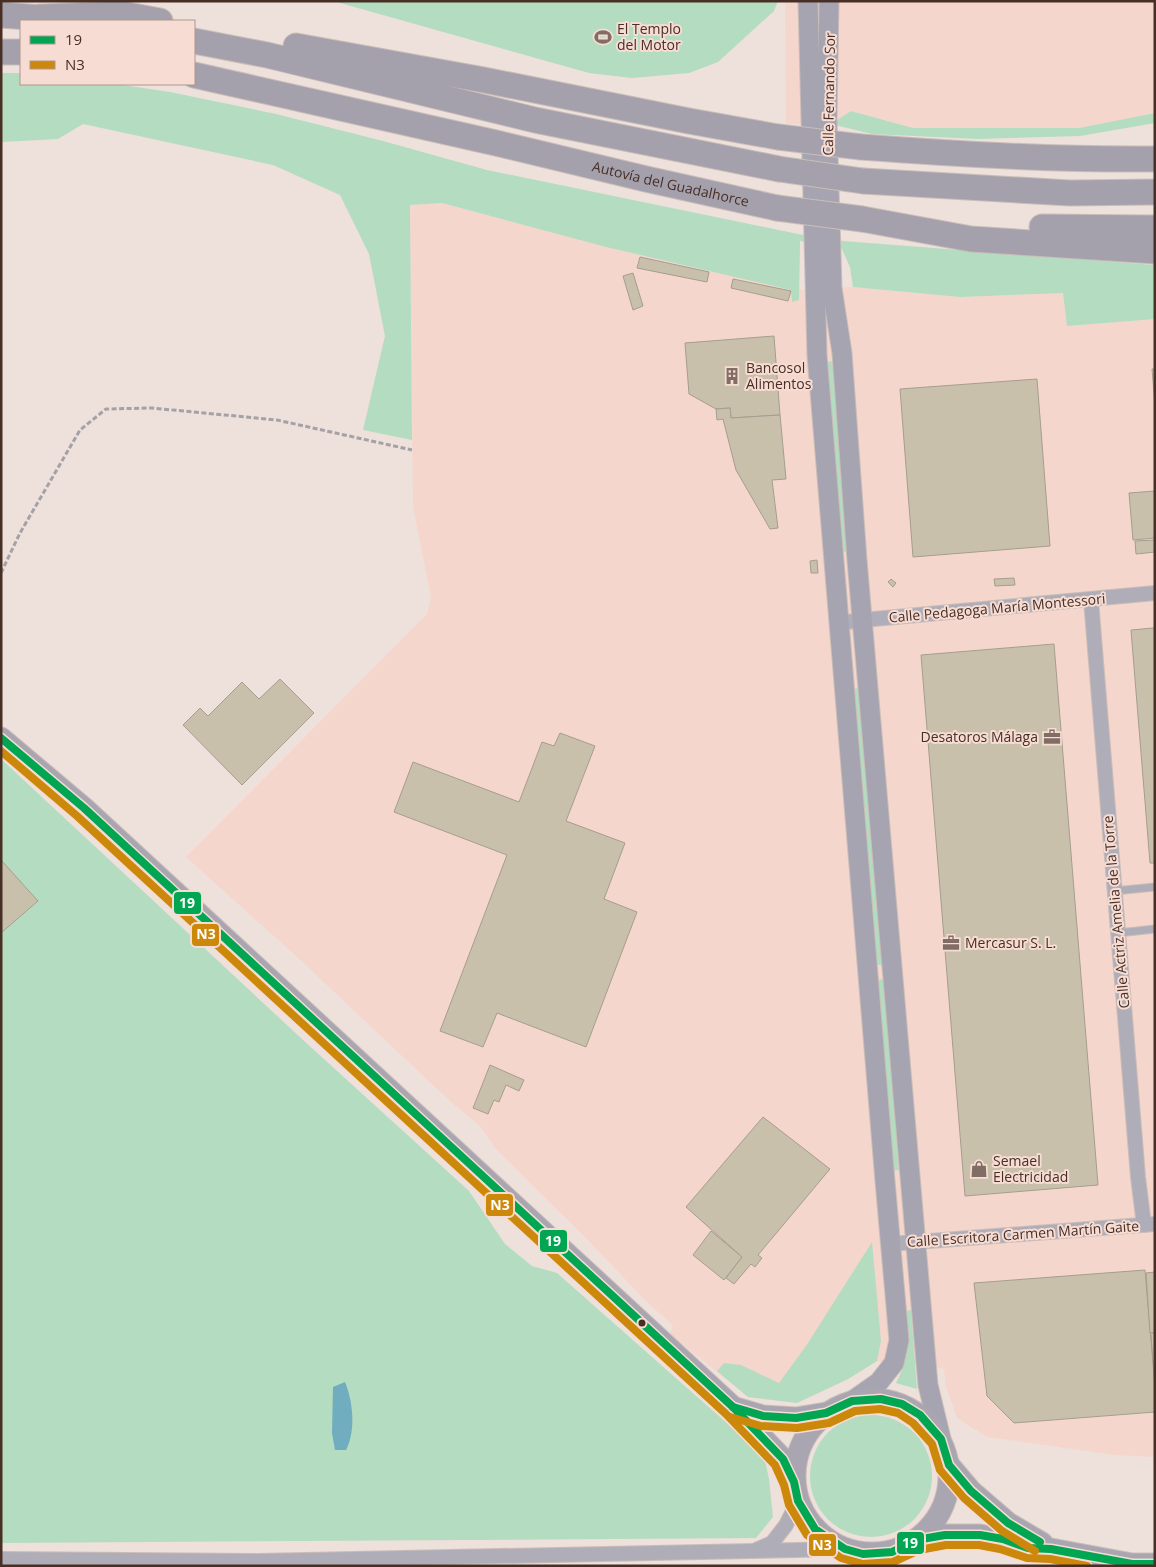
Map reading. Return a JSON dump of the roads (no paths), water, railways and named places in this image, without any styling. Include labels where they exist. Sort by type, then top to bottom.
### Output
[{"type":"highway","points":[[1,16],[40,17],[122,14],[155,20]]},
{"type":"highway","points":[[40,17],[66,20]]},
{"type":"highway","points":[[195,27],[484,80],[778,137],[861,147],[980,155],[1092,160],[1155,159]]},
{"type":"highway","points":[[195,41],[267,55],[535,120],[779,169],[863,181],[1070,193],[1155,192]]},
{"type":"highway","points":[[1,52],[20,52]]},
{"type":"highway","name":"Autovía del Guadalhorce","points":[[195,74],[496,142],[646,180],[777,208],[862,219],[1068,228],[1155,228]]},
{"type":"highway","points":[[980,155],[1141,145],[1155,142]]},
{"type":"highway","points":[[862,219],[971,239],[1155,251]]},
{"type":"main road","points":[[1,738],[84,808],[733,1407],[782,1459],[815,1529],[845,1549],[863,1554],[892,1552],[916,1540],[932,1526],[943,1509],[949,1489],[949,1465],[946,1451],[940,1438],[920,1415],[902,1404],[881,1399],[852,1401],[826,1413],[796,1418],[763,1416],[733,1407]]},
{"type":"main road","points":[[796,1492],[797,1453],[808,1431],[826,1413]]},
{"type":"main road","points":[[949,1465],[971,1491],[1008,1523],[1051,1549]]},
{"type":"main road","points":[[916,1540],[945,1535],[980,1535],[1003,1539],[1028,1548],[1051,1549],[1132,1564],[1155,1564]]},
{"type":"street","name":"Calle Fernando Sor","points":[[808,1],[820,186]]},
{"type":"street","name":"Calle Fernando Sor","points":[[820,186],[827,121],[830,1]]},
{"type":"street","points":[[820,186],[842,353],[857,560],[928,1385],[940,1438]]},
{"type":"street","points":[[820,186],[817,355],[899,1340],[894,1363],[879,1382],[852,1401]]},
{"type":"street","name":"Calle Pedagoga María Montessori","points":[[839,623],[1155,593]]},
{"type":"street","name":"Calle Actriz Amelia de la Torre","points":[[1091,600],[1138,1177],[1150,1224]]},
{"type":"street","name":"Calle Escritora Carmen Martín Gaite","points":[[890,1244],[1150,1224]]},
{"type":"street","points":[[755,1551],[772,1543],[786,1525],[796,1492]]},
{"type":"street","points":[[1,1559],[258,1561],[845,1549]]},
{"type":"lane","points":[[1114,891],[1155,887]]},
{"type":"lane","points":[[1118,933],[1155,929]]},
{"type":"water","points":[[345,1382],[350,1398],[351,1434],[346,1450],[335,1450],[332,1433],[333,1387]]},
{"type":"place","name":"El Templo del Motor","points":[[603,37]]},
{"type":"place","name":"Bancosol Alimentos","points":[[732,376]]},
{"type":"place","name":"Desatoros Málaga","points":[[1052,737]]},
{"type":"place","name":"Mercasur S. L.","points":[[951,943]]},
{"type":"place","name":"Semael Electricidad","points":[[979,1169]]}]
